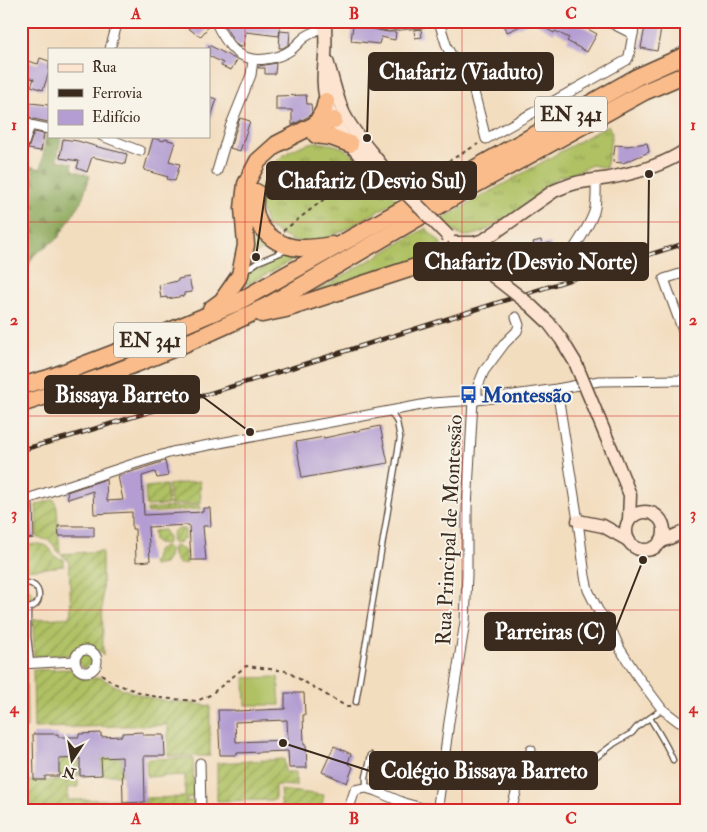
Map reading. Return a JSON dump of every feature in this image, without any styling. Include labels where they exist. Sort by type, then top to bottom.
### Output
[{"type":"highway","name":"EN 341","points":[[21,386],[100,359],[236,302],[637,77],[686,55]]},
{"type":"highway","name":"EN 341","points":[[21,404],[131,366],[243,318],[269,305],[464,191],[644,92],[686,74]]},
{"type":"highway","points":[[199,319],[222,300],[240,275],[246,245],[244,208],[246,184],[258,161],[277,144],[316,129],[326,101]]},
{"type":"highway","points":[[339,117],[316,129],[283,151],[265,169],[256,186],[254,210],[258,224],[271,239],[293,248],[341,244]]},
{"type":"highway","points":[[316,129],[350,144]]},
{"type":"highway","points":[[243,318],[286,309],[437,260],[455,258],[477,252]]},
{"type":"street","points":[[110,48],[118,21]]},
{"type":"street","points":[[215,21],[231,47],[244,58],[253,60],[272,59],[290,51],[305,37],[325,23]]},
{"type":"street","points":[[363,21],[389,26],[440,22],[457,66],[467,77],[473,88],[486,139],[627,60],[635,21]]},
{"type":"street","points":[[607,21],[633,34]]},
{"type":"street","points":[[325,23],[326,56],[323,83],[326,101],[391,178],[452,240],[477,252],[548,322],[575,362],[630,495],[626,531],[628,540]]},
{"type":"street","points":[[326,56],[337,96],[339,117],[350,144],[373,167],[391,178]]},
{"type":"street","points":[[217,171],[230,127],[251,75],[253,60]]},
{"type":"street","points":[[21,121],[48,129]]},
{"type":"street","points":[[21,152],[30,125]]},
{"type":"street","points":[[107,138],[140,151]]},
{"type":"street","points":[[477,252],[554,192],[566,186],[613,178],[646,169],[662,164],[686,150]]},
{"type":"street","points":[[563,264],[595,210],[596,180]]},
{"type":"street","points":[[686,272],[664,279],[683,331],[686,334]]},
{"type":"street","name":"Rua Principal de Montessão","points":[[440,810],[438,806],[449,722],[465,622],[467,508],[475,400],[477,388],[484,371],[519,325],[516,317]]},
{"type":"street","points":[[21,501],[172,452],[432,403],[475,400],[600,381],[686,380]]},
{"type":"street","points":[[557,389],[588,590],[598,610],[610,626],[620,649],[638,677],[662,709],[679,722],[686,724]]},
{"type":"street","points":[[578,521],[603,526],[628,540],[636,548],[646,550],[656,546],[663,537],[663,525],[657,516],[630,495]]},
{"type":"street","points":[[603,526],[628,520],[639,512],[646,512],[686,531]]},
{"type":"street","points":[[660,542],[686,531]]},
{"type":"street","points":[[90,650],[96,655],[98,662],[95,669],[88,672],[80,671],[75,661],[77,654],[90,650]]},
{"type":"street","points":[[26,664],[75,661]]},
{"type":"street","points":[[511,811],[521,774],[530,757],[531,750]]},
{"type":"street","points":[[200,763],[201,811]]},
{"type":"street","points":[[349,811],[355,790],[366,788],[404,803],[440,810]]},
{"type":"lane","points":[[240,275],[258,262],[293,248]]},
{"type":"lane","points":[[356,702],[400,438],[397,422],[390,411]]},
{"type":"lane","points":[[21,584],[32,584],[36,586],[39,593],[39,600],[31,608],[21,607]]},
{"type":"lane","points":[[26,664],[28,608]]},
{"type":"lane","points":[[550,774],[572,774],[578,772],[662,709]]},
{"type":"lane","points":[[650,718],[664,740],[673,760]]},
{"type":"lane","points":[[366,788],[366,776],[371,755]]},
{"type":"path","points":[[411,176],[426,174],[486,139]]},
{"type":"path","points":[[271,239],[323,200],[361,157]]},
{"type":"path","points":[[95,669],[113,683],[136,691],[160,698],[197,701],[216,691],[246,666],[286,671],[347,707],[351,707],[350,704],[356,702]]},
{"type":"green space","points":[[608,125],[612,133],[606,168],[592,165],[561,176],[540,190],[536,197],[500,223],[478,234],[468,236],[457,234],[442,219]]},
{"type":"green space","points":[[46,135],[48,135],[48,138],[61,138],[57,160],[72,163],[73,170],[90,176],[81,202],[58,238],[34,255],[21,280],[21,164],[41,169]]},
{"type":"green space","points":[[315,142],[333,145],[346,150],[398,200],[341,232],[311,244],[293,241],[267,227],[259,196],[263,182],[278,160],[293,150]]},
{"type":"green space","points":[[252,227],[271,246],[250,256]]},
{"type":"green space","points":[[426,228],[442,244],[434,255],[306,297]]},
{"type":"green space","points":[[287,253],[301,255],[234,292],[245,276],[254,268]]},
{"type":"green space","points":[[200,481],[201,503],[170,505],[168,485]]},
{"type":"green space","points":[[166,485],[168,505],[146,506],[145,487]]},
{"type":"green space","points":[[54,499],[57,508],[60,554],[49,541],[37,538],[36,505]]},
{"type":"green space","points":[[200,505],[201,509],[147,513],[147,509]]},
{"type":"green space","points":[[176,529],[185,529],[185,538],[174,544],[171,541],[173,532]]},
{"type":"green space","points":[[164,530],[168,541],[166,544],[158,543],[154,540],[153,531]]},
{"type":"green space","points":[[39,544],[51,549],[55,557],[64,559],[64,566],[27,570],[22,545]]},
{"type":"green space","points":[[166,546],[169,549],[168,557],[164,564],[153,566],[152,562],[155,561],[155,553],[161,547]]},
{"type":"green space","points":[[174,546],[186,552],[187,563],[179,564],[173,555],[172,549]]},
{"type":"green space","points":[[102,551],[103,656],[95,649],[81,645],[76,647],[70,655],[34,656],[33,620],[71,617],[69,562],[61,554]]},
{"type":"green space","points":[[29,589],[32,590],[32,600],[25,601],[22,600],[21,593],[22,590]]},
{"type":"green space","points":[[21,621],[25,621],[26,657],[21,657]]},
{"type":"green space","points":[[86,654],[91,656],[93,661],[91,666],[86,668],[81,666],[79,661],[81,656]]},
{"type":"green space","points":[[71,669],[80,677],[92,679],[100,677],[123,689],[150,698],[210,706],[210,756],[168,756],[168,725],[34,728],[33,670]]},
{"type":"green space","points":[[21,670],[26,670],[27,728],[21,729]]},
{"type":"green space","points":[[278,677],[280,705],[245,705],[244,678]]},
{"type":"green space","points":[[122,757],[122,775],[102,775],[101,758]]},
{"type":"green space","points":[[79,758],[80,775],[59,776],[59,759]]},
{"type":"green space","points":[[193,758],[194,797],[186,798],[186,801],[194,801],[194,811],[21,811],[21,781],[78,780],[78,787],[67,788],[68,800],[123,799],[124,803],[145,802],[145,798],[185,797],[185,775],[147,777],[146,759]]},
{"type":"green space","points":[[284,759],[285,772],[296,772],[296,786],[275,785],[275,800],[217,801],[217,763]]},
{"type":"green space","points":[[280,790],[324,795],[321,811],[282,811]]},
{"type":"building","points":[[191,21],[209,21],[210,25],[201,36],[187,27]]},
{"type":"building","points":[[222,21],[281,21],[279,36],[246,32],[243,47],[238,46],[233,40]]},
{"type":"building","points":[[503,21],[532,21],[507,32]]},
{"type":"building","points":[[532,21],[573,21],[597,34],[587,52],[567,41],[569,38],[555,31],[554,33]]},
{"type":"building","points":[[646,21],[662,23],[657,51],[641,48]]},
{"type":"building","points":[[353,25],[396,32],[395,40],[381,37],[379,44],[351,41]]},
{"type":"building","points":[[421,29],[422,37],[415,38],[414,30]]},
{"type":"building","points":[[280,31],[290,32],[289,44],[283,48],[279,48]]},
{"type":"building","points":[[209,45],[237,60],[231,70],[221,66],[223,63],[210,56]]},
{"type":"building","points":[[40,58],[48,61],[48,75],[43,90],[31,86],[34,79],[21,75],[21,67],[24,60],[38,64]]},
{"type":"building","points":[[276,63],[275,74],[265,74],[265,68],[258,68],[259,66]]},
{"type":"building","points":[[306,95],[307,104],[311,104],[312,112],[309,116],[292,125],[292,110],[276,110],[276,96]]},
{"type":"building","points":[[210,97],[217,99],[210,120]]},
{"type":"building","points":[[21,102],[48,105],[48,122],[21,115]]},
{"type":"building","points":[[240,118],[250,121],[240,151],[230,148]]},
{"type":"building","points":[[34,132],[44,134],[41,151],[28,149]]},
{"type":"building","points":[[153,138],[175,142],[169,161],[180,164],[175,181],[144,170]]},
{"type":"building","points":[[63,139],[127,154],[125,164],[92,157],[87,172],[77,168],[79,161],[60,158]]},
{"type":"building","points":[[647,143],[649,152],[623,163],[613,162],[615,145],[627,146]]},
{"type":"building","points":[[541,240],[542,245],[550,243],[554,257],[539,261],[541,268],[534,270],[529,256],[533,255],[531,247],[534,246],[533,242]]},
{"type":"building","points":[[189,277],[192,292],[184,293],[184,296],[167,299],[167,297],[161,298],[159,285]]},
{"type":"building","points":[[380,426],[388,463],[302,478],[296,442]]},
{"type":"building","points":[[165,461],[168,476],[157,478],[155,472],[142,476],[144,515],[203,512],[203,508],[210,508],[211,526],[203,526],[206,560],[191,560],[189,525],[148,527],[150,561],[136,562],[135,529],[132,529],[132,512],[94,514],[93,491],[68,499],[67,492],[106,479],[107,501],[123,500],[118,476]]},
{"type":"building","points":[[33,504],[34,538],[25,539],[24,533],[21,533],[21,507]]},
{"type":"building","points":[[58,526],[94,526],[94,536],[59,536]]},
{"type":"building","points":[[285,693],[304,693],[304,745],[306,745],[307,768],[289,768],[288,751],[220,755],[218,710],[285,709]],"holes":[[[287,720],[288,740],[236,742],[235,722]]]},
{"type":"building","points":[[143,732],[143,735],[164,735],[165,756],[144,756],[145,802],[123,803],[122,757],[101,758],[102,775],[80,776],[80,758],[59,759],[59,776],[45,776],[45,780],[34,780],[33,734],[58,734],[58,737],[79,737],[79,734],[101,733],[101,737]]},
{"type":"building","points":[[334,746],[351,754],[348,763],[353,767],[347,783],[322,772]]},
{"type":"railway","points":[[21,450],[314,361],[686,243]]},
{"type":"place","name":"Chafariz (Viaduto)","points":[[367,138]]},
{"type":"place","name":"Chafariz (Desvio Norte)","points":[[649,174]]},
{"type":"place","name":"Chafariz (Desvio Sul)","points":[[256,257]]},
{"type":"place","name":"Montessão","points":[[468,395]]},
{"type":"place","name":"Bissaya Barreto","points":[[250,432]]},
{"type":"place","name":"Parreiras (C)","points":[[643,560]]},
{"type":"place","name":"Colégio Bissaya Barreto","points":[[283,743]]}]
